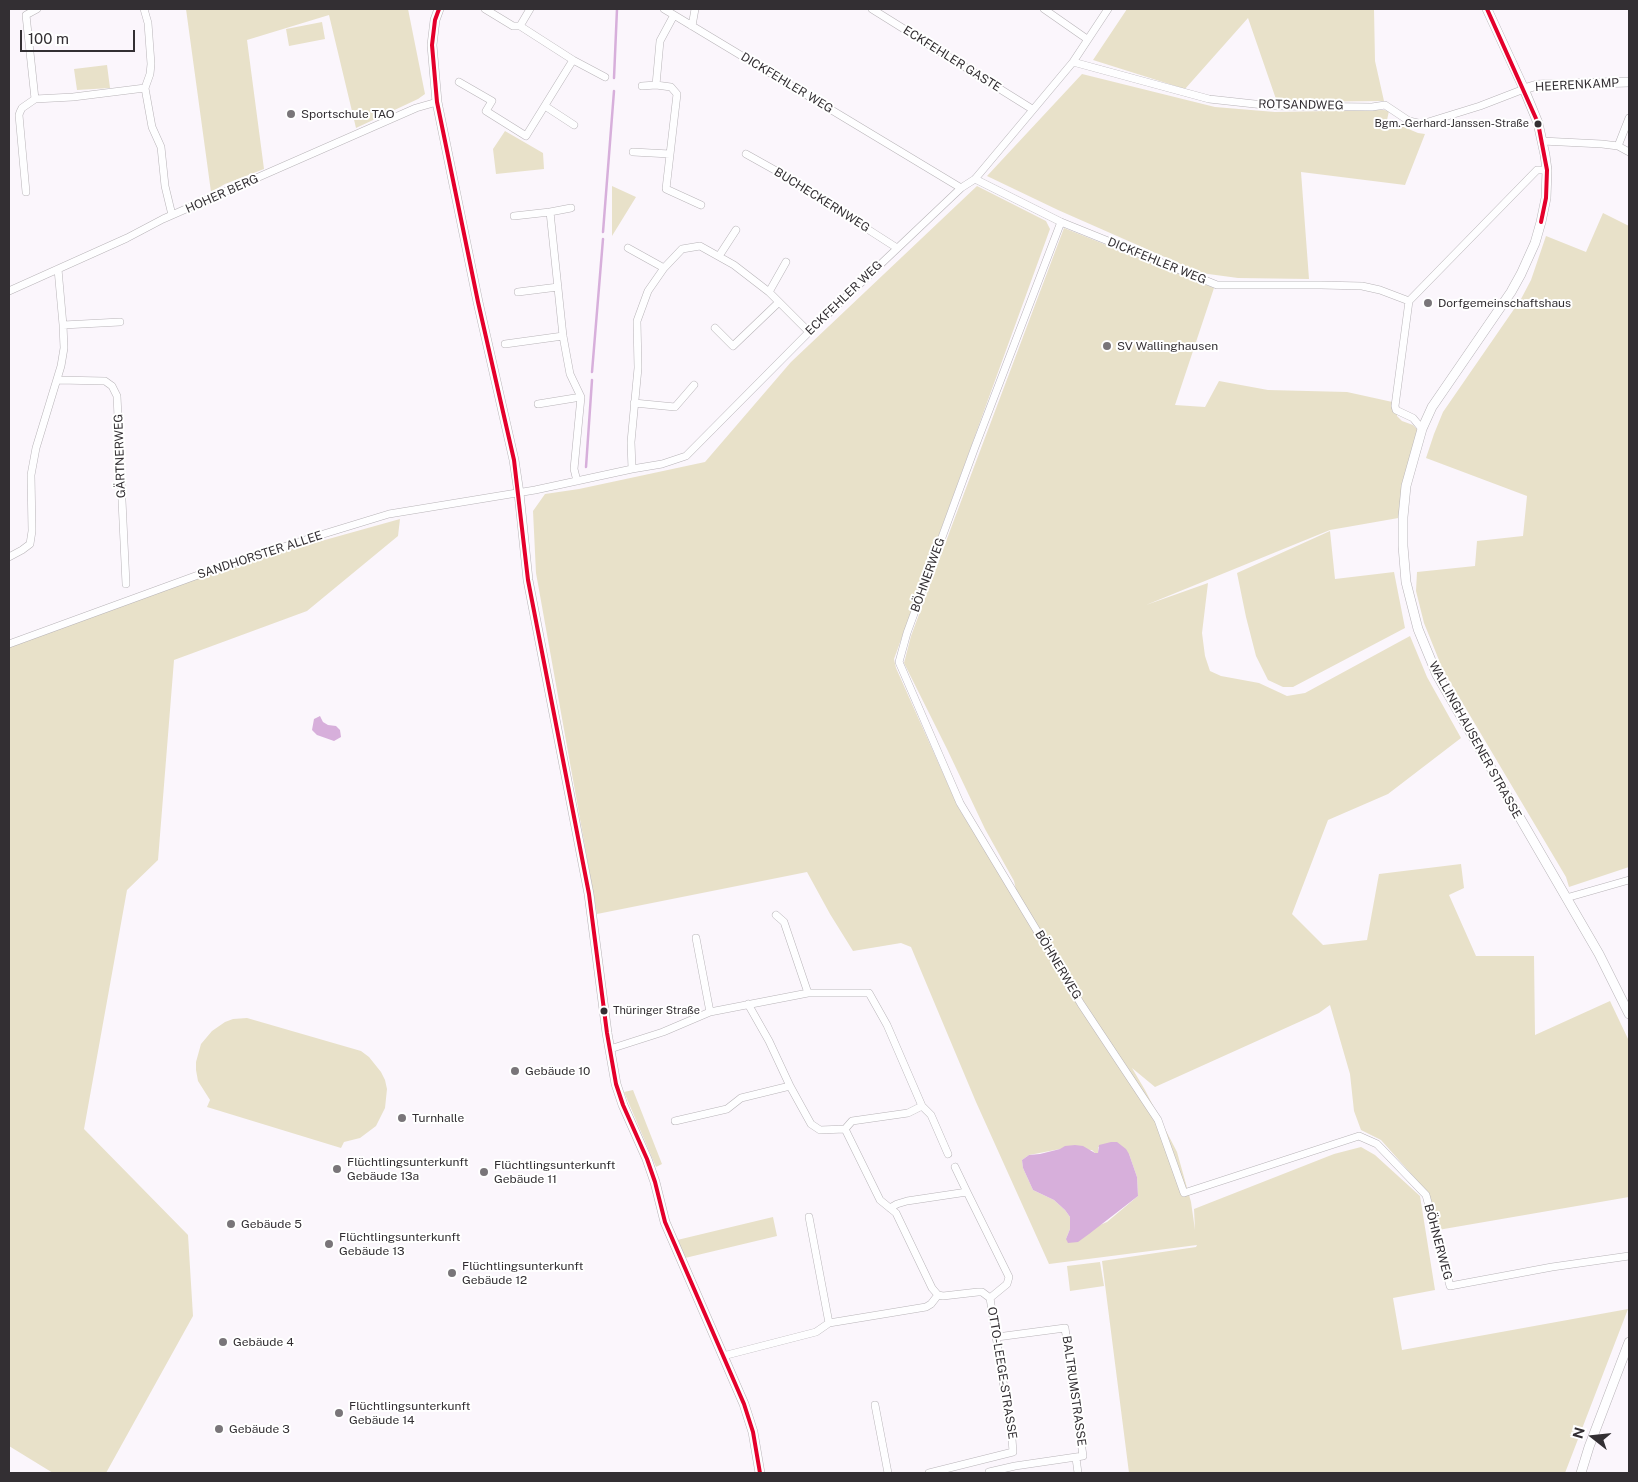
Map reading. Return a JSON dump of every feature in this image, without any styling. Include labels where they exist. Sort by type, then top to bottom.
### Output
[{"type":"street","points":[[35,99],[26,15],[37,9]]},
{"type":"street","points":[[144,9],[148,23],[151,64],[145,88],[152,127],[161,147],[165,186],[172,215]]},
{"type":"street","points":[[439,9],[435,20],[432,45],[437,102],[478,302],[514,460],[528,580],[589,894],[616,1084],[623,1105],[647,1159],[665,1222],[744,1404],[753,1432],[760,1473]]},
{"type":"street","points":[[485,9],[513,26],[520,26],[605,77]]},
{"type":"street","points":[[520,26],[530,9]]},
{"type":"street","name":"DICKFEHLER WEG","points":[[664,9],[961,188]]},
{"type":"street","points":[[692,26],[695,9]]},
{"type":"street","name":"ECKFEHLER GASTE","points":[[872,9],[1032,109]]},
{"type":"street","points":[[1044,9],[1087,39]]},
{"type":"street","name":"ECKFEHLER WEG","points":[[519,493],[632,468],[662,464],[686,456],[809,332],[961,188],[975,179],[1073,62],[1108,9]]},
{"type":"street","name":"WALLINGHAUSENER STRASSE","points":[[1487,9],[1538,123],[1547,170],[1546,198],[1541,222],[1528,260],[1506,298],[1432,407],[1422,429],[1406,486],[1403,517],[1406,582],[1418,629],[1437,675],[1599,954],[1629,1014]]},
{"type":"street","points":[[656,85],[660,41],[674,15]]},
{"type":"street","points":[[459,82],[492,101],[486,111],[526,136],[574,60]]},
{"type":"street","name":"ROTSANDWEG","points":[[1073,62],[1209,99],[1273,106],[1372,107],[1385,105],[1409,121],[1418,123],[1425,123],[1480,106],[1524,89]]},
{"type":"street","name":"HEERENKAMP","points":[[1524,89],[1537,85],[1629,82]]},
{"type":"street","points":[[642,86],[670,87],[677,94],[666,189],[701,205]]},
{"type":"street","points":[[26,192],[20,112],[26,105],[35,99],[74,97],[145,88]]},
{"type":"street","name":"HOHER BERG","points":[[9,291],[172,215],[416,108],[437,102]]},
{"type":"street","points":[[545,106],[574,124]]},
{"type":"street","points":[[1618,146],[1629,118]]},
{"type":"street","points":[[1542,141],[1618,146],[1629,152]]},
{"type":"street","points":[[633,152],[670,154]]},
{"type":"street","name":"BUCHECKERNWEG","points":[[746,154],[780,173],[897,248]]},
{"type":"street","points":[[1422,429],[1413,418],[1396,410],[1395,406],[1409,301],[1537,170],[1547,170]]},
{"type":"street","name":"DICKFEHLER WEG","points":[[975,179],[1062,222],[1217,285],[1362,286],[1380,290],[1409,301]]},
{"type":"street","points":[[514,216],[571,208]]},
{"type":"street","points":[[550,212],[570,374],[581,397],[574,469],[577,481]]},
{"type":"street","name":"BÖHNERWEG","points":[[1062,222],[975,447],[898,662],[960,803],[1081,1004],[1158,1120],[1184,1193],[1359,1136],[1377,1144],[1426,1196],[1450,1286],[1552,1267],[1629,1256]]},
{"type":"street","points":[[719,256],[736,230]]},
{"type":"street","points":[[632,468],[631,442],[638,368],[636,321],[648,291],[664,268],[682,249],[700,246],[734,265],[769,292],[809,332]]},
{"type":"street","points":[[628,248],[664,268]]},
{"type":"street","points":[[769,292],[786,262]]},
{"type":"street","points":[[9,557],[30,544],[32,531],[31,475],[36,448],[58,380],[64,348],[58,269]]},
{"type":"street","points":[[518,292],[558,287]]},
{"type":"street","points":[[715,328],[733,346],[779,302]]},
{"type":"street","points":[[63,325],[120,322]]},
{"type":"street","points":[[505,344],[564,336]]},
{"type":"street","name":"GÄRTNERWEG","points":[[58,380],[105,381],[112,386],[117,396],[126,584]]},
{"type":"street","points":[[634,403],[675,407],[694,385]]},
{"type":"street","points":[[538,404],[581,397]]},
{"type":"street","name":"SANDHORSTER ALLEE","points":[[9,644],[198,575],[389,514],[519,493]]},
{"type":"street","points":[[1566,898],[1629,880]]},
{"type":"street","points":[[776,915],[784,922],[808,993]]},
{"type":"street","points":[[696,938],[710,1012]]},
{"type":"street","points":[[610,1049],[663,1032],[710,1012],[808,993],[870,993],[888,1025],[922,1106],[931,1115],[948,1154]]},
{"type":"street","points":[[748,1004],[811,1124],[820,1130],[844,1129],[852,1121],[908,1113],[922,1106]]},
{"type":"street","points":[[675,1121],[727,1109],[741,1098],[790,1086]]},
{"type":"street","points":[[844,1129],[880,1200],[896,1213],[932,1288],[938,1295],[982,1292],[990,1298],[1007,1284],[1009,1277],[955,1167]]},
{"type":"street","points":[[890,1208],[907,1201],[967,1192]]},
{"type":"street","points":[[809,1217],[829,1323]]},
{"type":"street","points":[[723,1356],[816,1332],[829,1323],[926,1307],[938,1295]]},
{"type":"street","name":"OTTO-LEEGE-STRASSE","points":[[929,1473],[1013,1452],[990,1298]]},
{"type":"street","name":"BALTRUMSTRASSE","points":[[989,1473],[1015,1466],[1083,1456],[1065,1328],[997,1337]]},
{"type":"street","points":[[1581,1473],[1629,1342]]},
{"type":"street","points":[[875,1405],[888,1473]]},
{"type":"street","points":[[1013,1452],[1015,1466]]},
{"type":"street","points":[[1076,1458],[1078,1473]]},
{"type":"street","points":[[984,1460],[989,1473]]},
{"type":"shaded area","points":[[186,9],[408,9],[425,94],[356,128],[329,15],[247,40],[264,169],[225,184],[211,192]]},
{"type":"shaded area","points":[[1127,9],[1374,9],[1375,61],[1384,101],[1277,102],[1248,18],[1185,89],[1093,60]]},
{"type":"shaded area","points":[[322,22],[325,39],[289,46],[286,29]]},
{"type":"shaded area","points":[[107,65],[110,88],[77,90],[74,69]]},
{"type":"shaded area","points":[[1082,74],[1215,107],[1275,112],[1384,110],[1389,111],[1387,120],[1425,134],[1405,185],[1301,172],[1309,279],[1238,278],[1201,273],[1058,210],[987,176]]},
{"type":"shaded area","points":[[505,131],[543,153],[544,169],[496,174],[493,149]]},
{"type":"shaded area","points":[[612,186],[636,197],[612,236]]},
{"type":"shaded area","points":[[977,186],[1046,221],[1050,229],[894,659],[896,668],[958,807],[1020,908],[1014,881],[985,829],[904,663],[911,636],[1064,228],[1214,288],[1175,405],[1205,407],[1219,381],[1268,390],[1347,392],[1397,403],[1397,416],[1402,421],[1413,425],[1422,434],[1404,517],[1330,530],[1146,605],[1208,583],[1202,633],[1205,656],[1210,671],[1221,676],[1259,683],[1287,696],[1305,693],[1410,636],[1427,677],[1461,738],[1388,794],[1328,820],[1292,914],[1323,945],[1367,940],[1379,874],[1461,864],[1464,888],[1449,895],[1476,956],[1534,956],[1535,1035],[1610,1001],[1629,1041],[1629,1197],[1438,1230],[1429,1194],[1381,1140],[1361,1130],[1354,1111],[1350,1074],[1330,1005],[1319,1013],[1155,1087],[1132,1068],[1177,1152],[1191,1202],[1195,1230],[1194,1209],[1334,1154],[1361,1147],[1375,1155],[1420,1196],[1435,1290],[1393,1298],[1402,1350],[1628,1309],[1565,1473],[1129,1473],[1102,1261],[1196,1247],[1197,1245],[1049,1264],[976,1102],[911,947],[901,943],[853,951],[807,872],[597,914],[536,573],[533,511],[545,494],[579,489],[705,462],[791,362]],"holes":[[[1098,1147],[1129,1154],[1137,1177],[1138,1196],[1107,1222],[1066,1239],[1070,1229],[1070,1217],[1054,1200],[1033,1190],[1023,1168],[1022,1160],[1029,1155],[1060,1149],[1092,1150],[1098,1153]]]},
{"type":"shaded area","points":[[1603,213],[1629,226],[1629,867],[1569,887],[1566,877],[1443,670],[1424,623],[1416,591],[1417,572],[1475,566],[1477,541],[1523,536],[1527,496],[1426,458],[1443,412],[1521,299],[1531,280],[1546,236],[1586,252]]},
{"type":"shaded area","points":[[400,519],[398,536],[307,611],[174,660],[158,860],[127,890],[84,1129],[188,1235],[193,1316],[106,1473],[53,1473],[9,1446],[9,643],[264,557]]},
{"type":"shaded area","points":[[1330,531],[1335,579],[1394,572],[1405,628],[1293,687],[1283,687],[1268,680],[1256,656],[1237,573]]},
{"type":"shaded area","points":[[320,716],[323,722],[336,726],[340,730],[341,737],[334,741],[317,735],[312,730],[314,719]]},
{"type":"shaded area","points":[[247,1018],[361,1051],[369,1057],[381,1072],[387,1089],[385,1108],[376,1126],[360,1138],[344,1142],[341,1148],[207,1107],[210,1100],[198,1081],[196,1070],[196,1062],[201,1044],[212,1031],[225,1022],[233,1019]]},
{"type":"shaded area","points":[[633,1090],[662,1164],[656,1167],[624,1092]]},
{"type":"shaded area","points":[[1117,1142],[1129,1154],[1137,1177],[1138,1196],[1078,1242],[1068,1243],[1066,1239],[1070,1229],[1070,1217],[1054,1200],[1033,1190],[1023,1168],[1022,1160],[1029,1155],[1075,1145],[1083,1146],[1098,1153],[1099,1145]]},
{"type":"shaded area","points":[[773,1217],[777,1236],[685,1258],[673,1241]]},
{"type":"shaded area","points":[[1100,1262],[1104,1286],[1070,1291],[1067,1266]]},
{"type":"waterway","points":[[614,78],[617,9]]},
{"type":"waterway","points":[[603,232],[614,91]]},
{"type":"waterway","points":[[592,372],[603,239]]},
{"type":"waterway","points":[[586,467],[592,380]]},
{"type":"transit line","points":[[439,9],[435,20],[432,45],[437,102],[478,302],[514,460],[528,580],[589,894],[607,1033],[616,1084],[623,1105],[647,1159],[665,1222],[744,1404],[753,1432],[760,1473]]},
{"type":"transit line","points":[[1487,9],[1538,123],[1547,170],[1546,198],[1541,222]]},
{"type":"place","name":"Sportschule TAO","points":[[291,114]]},
{"type":"place","name":"Bgm.-Gerhard-Janssen-Straße","points":[[1538,124]]},
{"type":"place","name":"Dorfgemeinschaftshaus","points":[[1428,303]]},
{"type":"place","name":"SV Wallinghausen","points":[[1107,346]]},
{"type":"place","name":"Thüringer Straße","points":[[604,1011]]},
{"type":"place","name":"Gebäude 10","points":[[515,1071]]},
{"type":"place","name":"Turnhalle","points":[[402,1118]]},
{"type":"place","name":"Flüchtlingsunterkunft Gebäude 13a","points":[[337,1169]]},
{"type":"place","name":"Flüchtlingsunterkunft Gebäude 11","points":[[484,1172]]},
{"type":"place","name":"Gebäude 5","points":[[231,1224]]},
{"type":"place","name":"Flüchtlingsunterkunft Gebäude 13","points":[[329,1244]]},
{"type":"place","name":"Flüchtlingsunterkunft Gebäude 12","points":[[452,1273]]},
{"type":"place","name":"Gebäude 4","points":[[223,1342]]},
{"type":"place","name":"Flüchtlingsunterkunft Gebäude 14","points":[[339,1413]]},
{"type":"place","name":"Gebäude 3","points":[[219,1429]]}]
